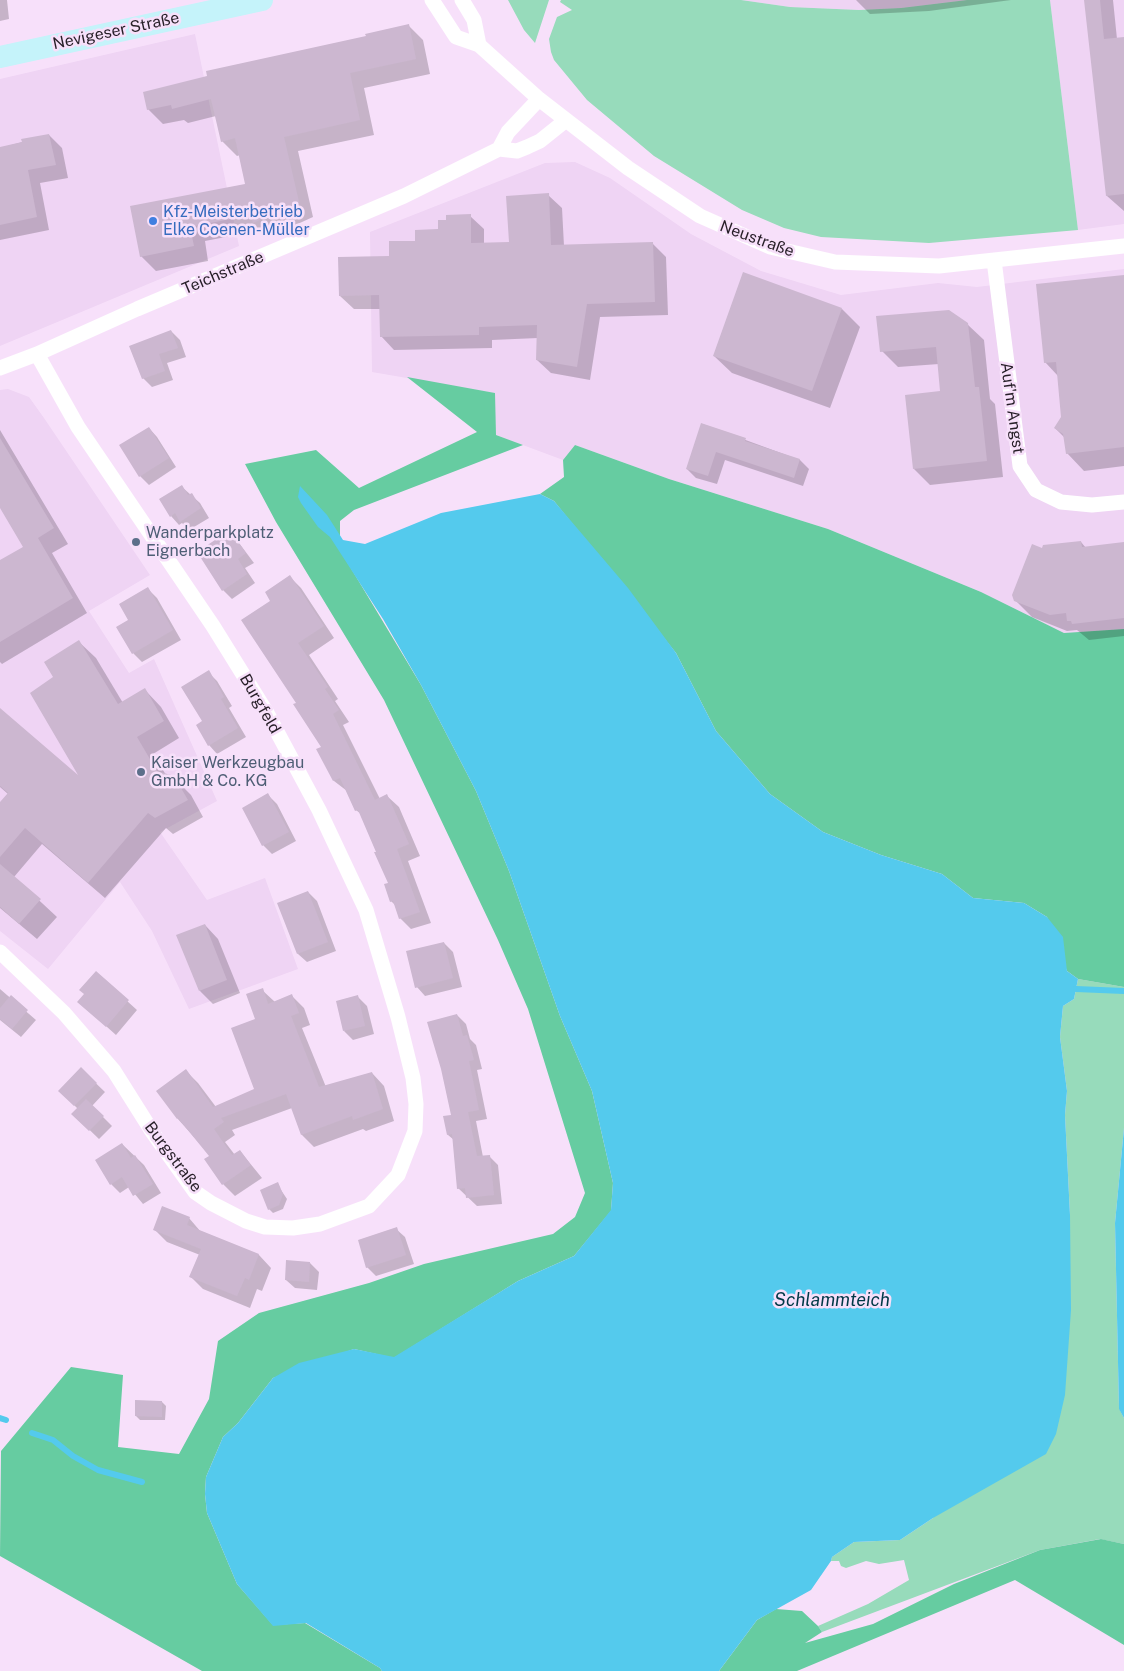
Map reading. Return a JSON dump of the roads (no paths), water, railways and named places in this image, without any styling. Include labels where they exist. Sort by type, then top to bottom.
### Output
[{"type":"main road","name":"Nevigeser Straße","points":[[0,57],[262,0]]},
{"type":"street","name":"Neustraße","points":[[432,0],[456,36],[480,45],[539,99],[628,168],[700,216],[770,247],[835,262],[873,265],[939,266],[1124,246]]},
{"type":"street","points":[[462,0],[474,20],[480,45]]},
{"type":"street","points":[[499,150],[508,132],[539,99]]},
{"type":"street","name":"Teichstraße","points":[[0,368],[37,354],[136,309],[404,196],[499,150],[517,151],[527,147],[566,121]]},
{"type":"street","name":"Auf'm Angst","points":[[994,260],[1020,466],[1036,490],[1061,502],[1092,506],[1124,502]]},
{"type":"street","name":"Burgfeld","points":[[37,354],[78,427],[213,626],[267,713],[320,810],[366,910],[398,1017],[413,1078],[416,1104],[414,1131],[398,1175]]},
{"type":"street","name":"Burgstraße","points":[[0,952],[64,1013],[114,1071],[153,1134],[195,1192],[211,1203],[246,1221],[265,1226],[293,1228],[320,1224],[369,1206],[398,1175]]},
{"type":"water","name":"Schlammteich","points":[[300,486],[327,515],[343,540],[365,544],[441,513],[540,494],[554,501],[628,588],[676,653],[716,731],[770,794],[823,832],[881,855],[942,874],[973,898],[1024,903],[1047,917],[1063,937],[1067,971],[1078,979],[1074,999],[1063,1006],[1060,1037],[1067,1091],[1065,1115],[1070,1215],[1071,1310],[1065,1395],[1056,1434],[1046,1454],[933,1518],[900,1540],[854,1542],[832,1557],[811,1590],[757,1620],[719,1671],[382,1671],[306,1623],[273,1626],[237,1584],[207,1513],[206,1477],[223,1437],[238,1423],[273,1378],[299,1363],[354,1349],[394,1357],[518,1281],[574,1256],[611,1210],[613,1183],[592,1091],[560,1016],[509,871],[476,791],[421,685],[383,619],[330,537],[318,527],[301,503],[298,497]]},
{"type":"water","points":[[1124,1128],[1124,1418],[1119,1409],[1115,1223]]},
{"type":"waterway","points":[[1076,989],[1124,991]]},
{"type":"waterway","points":[[0,1418],[6,1420]]},
{"type":"waterway","points":[[32,1433],[53,1440],[73,1456],[98,1470],[142,1482]]},
{"type":"place","name":"Kfz-Meisterbetrieb Elke Coenen-Müller","points":[[153,221]]},
{"type":"place","name":"Wanderparkplatz Eignerbach","points":[[136,542]]},
{"type":"place","name":"Kaiser Werkzeugbau GmbH & Co. KG","points":[[141,772]]}]
